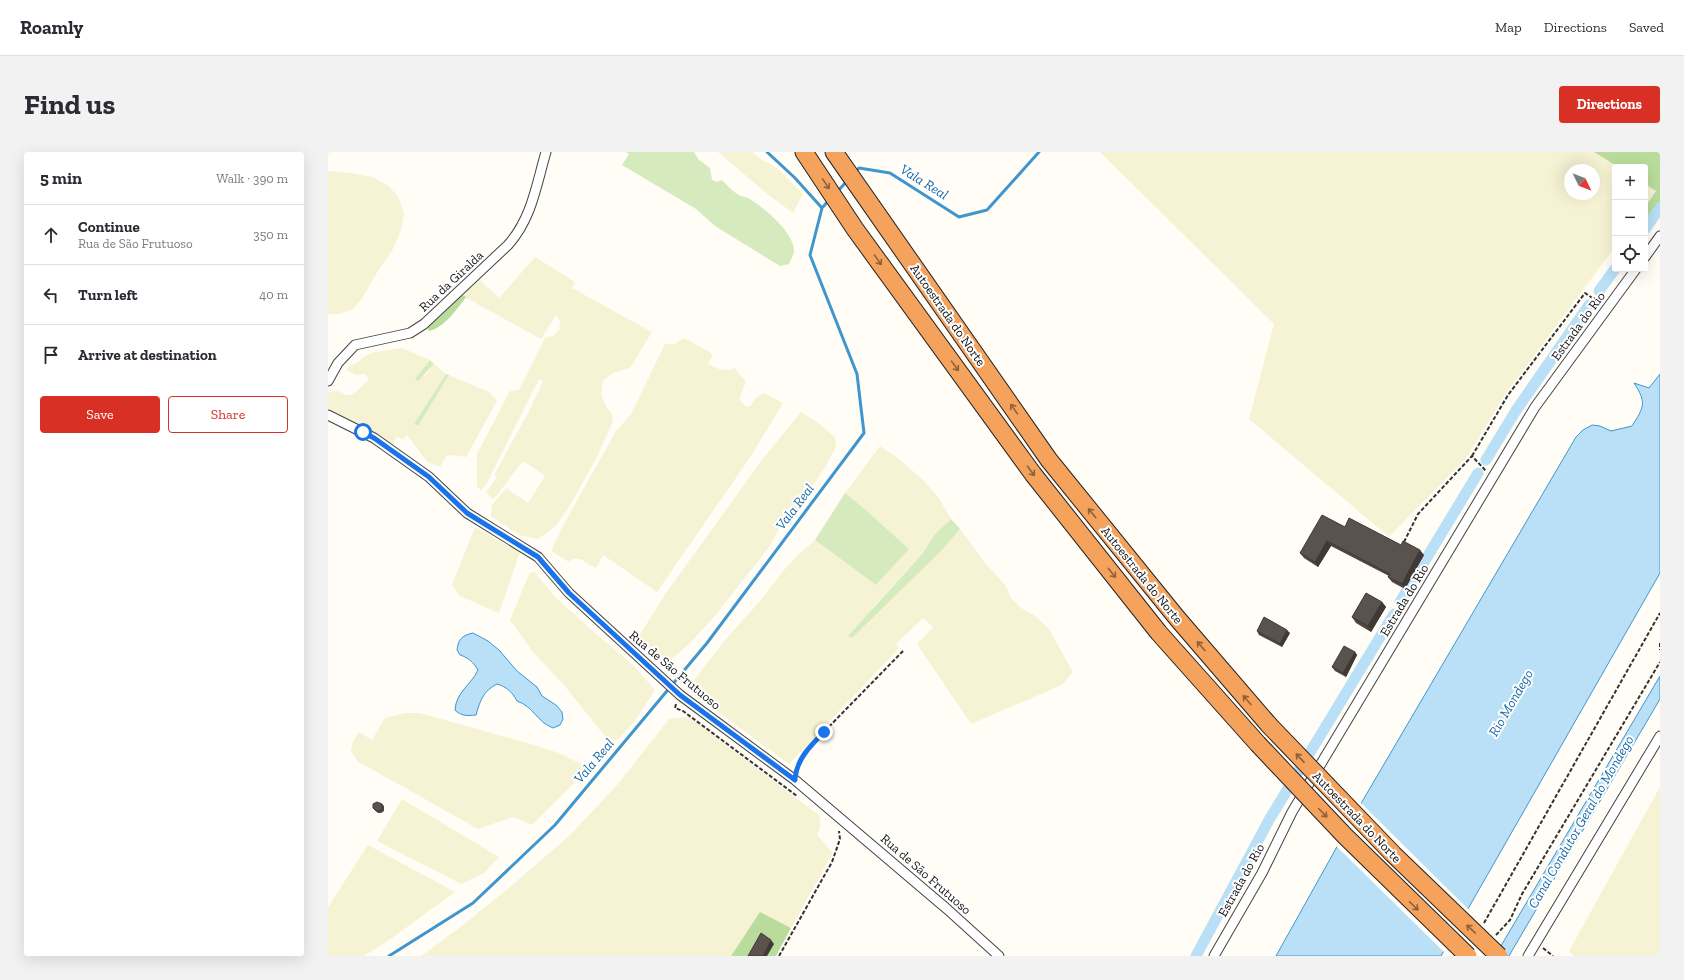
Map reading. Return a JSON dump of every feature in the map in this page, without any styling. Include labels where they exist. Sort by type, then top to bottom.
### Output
[{"type":"highway","name":"Autoestrada do Norte","points":[[804,152],[855,229],[1033,474],[1159,633],[1258,744],[1344,836],[1468,956]]},
{"type":"highway","name":"Autoestrada do Norte","points":[[834,152],[1050,460],[1177,618],[1269,725],[1362,823],[1499,956]]},
{"type":"street","name":"Rua da Giralda","points":[[328,381],[338,363],[355,345],[410,333],[424,324],[508,246],[519,233],[529,213],[546,152]]},
{"type":"street","points":[[1648,253],[1660,236]]},
{"type":"street","name":"Estrada do Rio","points":[[1214,956],[1262,872],[1292,812],[1535,407],[1634,272]]},
{"type":"street","name":"Rua de São Frutuoso","points":[[328,415],[374,438],[429,477],[467,513],[538,557],[569,593],[680,695],[795,780],[941,904],[999,956]]},
{"type":"street","points":[[1528,956],[1660,736]]},
{"type":"path","points":[[1401,548],[1418,514],[1472,456],[1508,395],[1585,293],[1608,308]]},
{"type":"path","points":[[1472,456],[1493,478]]},
{"type":"path","points":[[1482,927],[1660,613]]},
{"type":"path","points":[[1660,642],[1660,650]]},
{"type":"path","points":[[795,780],[796,769],[802,757],[814,742],[904,650]]},
{"type":"path","points":[[1496,935],[1510,920],[1522,894],[1660,662]]},
{"type":"path","points":[[680,695],[675,708],[683,710],[802,799]]},
{"type":"path","points":[[779,956],[832,862],[840,839],[839,830],[836,826]]},
{"type":"shaded area","points":[[718,152],[752,152],[762,160],[777,168],[803,194],[793,213],[770,196]]},
{"type":"shaded area","points":[[1100,152],[1594,152],[1613,164],[1612,251],[1506,393],[1467,457],[1389,537],[1249,419],[1274,324]]},
{"type":"shaded area","points":[[328,171],[352,173],[372,177],[389,186],[398,197],[404,213],[401,230],[392,251],[361,300],[352,310],[338,314],[328,314]]},
{"type":"shaded area","points":[[1648,186],[1656,191],[1648,203]]},
{"type":"shaded area","points":[[535,257],[575,282],[572,288],[652,332],[630,368],[613,373],[603,381],[601,395],[607,408],[611,412],[613,421],[597,457],[570,505],[556,526],[538,539],[519,535],[491,516],[492,505],[506,488],[528,503],[545,476],[523,461],[493,499],[486,492],[497,477],[494,475],[529,411],[543,381],[539,379],[487,483],[481,491],[477,486],[477,454],[510,391],[519,390],[545,338],[553,336],[559,330],[560,321],[556,315],[541,339],[461,295],[478,278],[499,298]]},
{"type":"shaded area","points":[[684,338],[713,354],[708,364],[719,369],[728,370],[735,368],[746,382],[740,400],[746,407],[750,406],[756,398],[764,393],[783,403],[751,456],[657,592],[603,555],[596,568],[580,559],[573,559],[569,562],[551,551],[564,524],[616,431],[631,414],[665,344],[675,344]]},
{"type":"shaded area","points":[[402,348],[430,360],[415,379],[426,375],[434,364],[446,374],[414,424],[418,426],[449,375],[489,392],[497,401],[466,457],[451,455],[446,456],[440,467],[427,462],[407,435],[403,440],[397,437],[391,445],[349,420],[328,412],[328,392],[338,391],[346,395],[351,395],[367,381],[368,377],[365,374],[356,375],[346,370],[350,365],[355,364],[365,356],[375,352]]},
{"type":"shaded area","points":[[801,412],[821,425],[835,437],[836,447],[824,469],[807,495],[780,527],[769,547],[715,616],[690,643],[674,657],[666,661],[655,657],[639,636],[666,593],[761,461]]},
{"type":"shaded area","points":[[880,446],[897,457],[924,481],[939,498],[951,519],[934,535],[923,553],[875,605],[852,638],[940,552],[960,529],[986,564],[1006,586],[1011,598],[1021,608],[1034,615],[1049,629],[1073,672],[1062,685],[971,724],[917,644],[933,627],[923,618],[896,644],[899,648],[789,764],[687,689],[725,640],[760,601],[783,571],[815,540],[876,585],[909,549],[845,493]]},
{"type":"shaded area","points":[[475,527],[520,552],[499,613],[460,596],[452,585]]},
{"type":"shaded area","points":[[534,571],[555,597],[634,666],[655,690],[635,721],[617,740],[607,739],[564,685],[532,651],[510,620],[529,574]]},
{"type":"shaded area","points":[[405,713],[420,713],[531,744],[559,753],[589,768],[532,825],[513,817],[478,829],[357,761],[351,751],[353,741],[359,732],[372,740],[385,718]]},
{"type":"shaded area","points":[[689,717],[820,816],[820,829],[817,835],[833,853],[791,928],[760,912],[731,956],[421,956],[462,926],[570,835],[618,784],[669,719]]},
{"type":"shaded area","points":[[1660,787],[1660,956],[1574,956],[1569,951]]},
{"type":"shaded area","points":[[402,799],[499,857],[484,873],[461,884],[377,841]]},
{"type":"shaded area","points":[[368,845],[455,892],[392,938],[364,956],[328,956],[328,907]]},
{"type":"green space","points":[[626,152],[694,152],[699,160],[710,168],[712,180],[717,182],[722,180],[736,193],[750,199],[778,222],[790,237],[793,245],[794,252],[789,264],[780,266],[715,226],[696,209],[622,165],[629,154]]},
{"type":"green space","points":[[1594,152],[1660,152],[1660,207],[1654,216],[1648,218],[1648,203],[1656,191],[1648,186],[1648,164],[1613,164]]},
{"type":"green space","points":[[461,294],[466,297],[454,312],[440,326],[429,331],[427,327]]},
{"type":"green space","points":[[430,360],[434,364],[418,381],[415,379]]},
{"type":"green space","points":[[446,374],[449,375],[418,426],[414,424]]},
{"type":"green space","points":[[845,493],[909,549],[876,585],[815,540]]},
{"type":"green space","points":[[951,519],[960,529],[940,552],[852,638],[848,636],[923,553],[934,535]]},
{"type":"green space","points":[[760,912],[791,928],[776,956],[731,956]]},
{"type":"water","name":"Rio Mondego","points":[[1660,374],[1660,573],[1441,956],[1276,956],[1363,800],[1576,437],[1583,430],[1592,425],[1600,426],[1611,431],[1632,426],[1642,405],[1641,395],[1634,383],[1649,388]]},
{"type":"water","points":[[473,633],[488,641],[499,650],[517,671],[537,687],[542,696],[556,705],[562,712],[563,719],[560,725],[553,728],[543,722],[528,707],[517,701],[509,690],[497,684],[485,693],[476,715],[464,715],[455,710],[458,698],[478,670],[466,657],[460,655],[457,650],[460,640],[466,635]]},
{"type":"water","name":"Canal Condutor Geral do Mondego","points":[[1660,676],[1660,699],[1509,956],[1495,956]]},
{"type":"pier","points":[[1360,802],[1469,910],[1445,953],[1336,846]]},
{"type":"building","points":[[1322,515],[1345,527],[1349,518],[1401,545],[1403,541],[1420,550],[1402,584],[1388,577],[1390,574],[1327,541],[1315,562],[1300,553]]},
{"type":"building","points":[[1366,593],[1382,602],[1368,626],[1352,617]]},
{"type":"building","points":[[1264,617],[1287,630],[1280,644],[1257,631]]},
{"type":"building","points":[[1344,646],[1355,652],[1343,673],[1332,667]]},
{"type":"building","points":[[377,802],[382,804],[382,809],[380,811],[376,811],[373,808],[373,804]]},
{"type":"building","points":[[761,933],[771,940],[763,956],[748,956]]},
{"type":"waterway","points":[[767,152],[795,178],[822,208]]},
{"type":"waterway","name":"Vala Real","points":[[855,172],[859,168],[890,173],[959,217],[987,210],[1039,152]]},
{"type":"waterway","name":"Vala Real","points":[[837,192],[847,181]]},
{"type":"waterway","name":"Vala Real","points":[[389,956],[473,903],[555,825],[707,643],[864,433],[857,374],[810,255],[822,208],[829,200]]},
{"type":"waterway","points":[[1648,225],[1660,208]]},
{"type":"waterway","points":[[1599,291],[1613,272]]},
{"type":"waterway","points":[[1486,460],[1515,412],[1589,305]]},
{"type":"waterway","points":[[1400,602],[1478,473]]},
{"type":"waterway","points":[[1196,956],[1269,820],[1394,614]]},
{"type":"route","points":[[363,432],[374,438],[429,477],[467,513],[538,557],[569,593],[680,695],[795,780],[796,769],[802,757],[824,732]]}]
